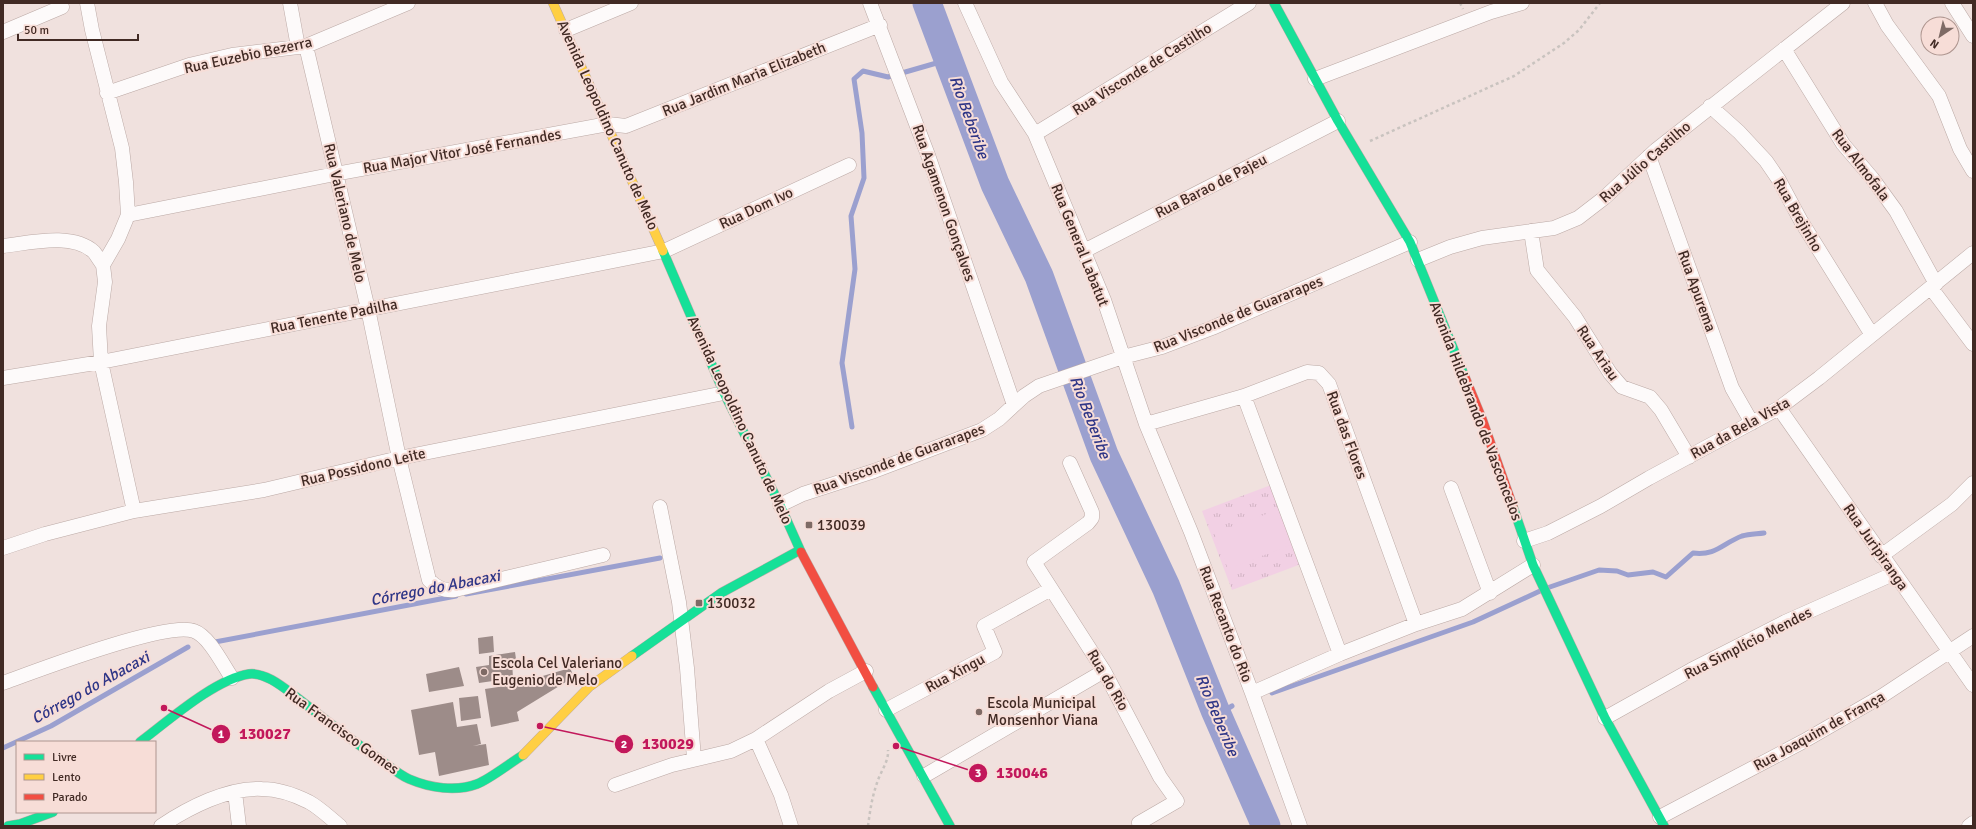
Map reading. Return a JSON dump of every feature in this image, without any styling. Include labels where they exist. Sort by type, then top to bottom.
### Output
[{"type":"street","points":[[87,3],[107,93],[122,148],[128,215],[118,239],[103,264]]},
{"type":"street","name":"Rua Valeriano de Melo","points":[[290,3],[335,174],[368,309],[399,458],[429,580],[436,587],[446,591],[455,590],[603,556]]},
{"type":"street","name":"Rua Euzebio Bezerra","points":[[107,93],[189,65],[232,55],[302,46],[408,3]]},
{"type":"street","name":"Avenida Leopoldino Canuto de Melo","points":[[553,3],[664,251],[724,393],[780,505],[800,550],[950,826]]},
{"type":"street","points":[[566,30],[631,3]]},
{"type":"street","name":"Rua Agamenon Gonçalves","points":[[870,3],[880,25],[928,155],[1014,405]]},
{"type":"street","name":"Rua General Labatut","points":[[965,3],[1001,82],[1035,134],[1104,300],[1123,356]]},
{"type":"street","name":"Rua Visconde de Castilho","points":[[1035,134],[1249,3]]},
{"type":"street","name":"Avenida Hildebrando de Vasconcelos","points":[[1274,3],[1338,121],[1410,242],[1482,419],[1533,565],[1605,718],[1662,822]]},
{"type":"street","points":[[1315,79],[1491,12],[1522,3]]},
{"type":"street","name":"Rua Júlio Castilho","points":[[1418,260],[1450,247],[1482,238],[1554,228],[1578,218],[1604,198],[1649,156],[1710,106],[1843,3]]},
{"type":"street","points":[[1875,3],[1887,25],[1939,96],[1960,149],[1973,171]]},
{"type":"street","points":[[1952,3],[1973,36]]},
{"type":"street","points":[[3,32],[62,7]]},
{"type":"street","name":"Rua Jardim Maria Elizabeth","points":[[608,124],[626,126],[880,25]]},
{"type":"street","name":"Rua Almofala","points":[[1784,49],[1843,144],[1872,178],[1896,211],[1934,286],[1973,344]]},
{"type":"street","name":"Rua Brejinho","points":[[1710,106],[1739,132],[1766,161],[1779,180],[1805,228],[1872,335]]},
{"type":"street","name":"Rua Barao de Pajeu","points":[[1084,251],[1338,121]]},
{"type":"street","name":"Rua Major Vitor José Fernandes","points":[[128,215],[335,174],[608,124]]},
{"type":"street","name":"Rua Apurema","points":[[1649,156],[1732,388],[1752,423]]},
{"type":"street","name":"Rua Dom Ivo","points":[[664,251],[849,164]]},
{"type":"street","name":"Rua Ariau","points":[[1531,231],[1537,270],[1546,284],[1575,317],[1610,373],[1622,387],[1650,397],[1661,410],[1689,457]]},
{"type":"street","points":[[3,246],[49,241],[78,243],[93,252],[103,264],[105,282],[99,326],[101,362],[134,511]]},
{"type":"street","name":"Rua Visconde de Guararapes","points":[[780,505],[803,494],[874,471],[976,432],[1000,419],[1014,405],[1040,386],[1123,356],[1150,351],[1212,328],[1410,242]]},
{"type":"street","name":"Rua Tenente Padilha","points":[[3,378],[101,362],[664,251]]},
{"type":"street","name":"Rua da Bela Vista","points":[[1524,541],[1548,533],[1601,506],[1779,408],[1934,286],[1973,253]]},
{"type":"street","name":"Rua Recanto do Rio","points":[[1123,356],[1146,424],[1191,532],[1252,693],[1340,654],[1416,624],[1462,609],[1533,565]]},
{"type":"street","name":"Rua das Flores","points":[[1146,424],[1244,396],[1307,372],[1319,374],[1325,378],[1416,624]]},
{"type":"street","name":"Rua Possidono Leite","points":[[3,548],[45,534],[134,511],[264,490],[399,458],[724,393]]},
{"type":"street","points":[[1244,396],[1340,654]]},
{"type":"street","name":"Rua Juripiranga","points":[[1779,408],[1893,574],[1919,608],[1948,652],[1973,685]]},
{"type":"street","name":"Rua do Rio","points":[[1070,463],[1092,512],[1092,518],[1088,523],[1034,562],[1104,671],[1160,777],[1177,801],[1139,823],[1140,826]]},
{"type":"street","points":[[1881,556],[1952,504],[1973,483]]},
{"type":"street","points":[[1451,488],[1490,593]]},
{"type":"street","points":[[660,507],[677,591],[687,668],[694,759]]},
{"type":"street","name":"Rua Francisco Gomes","points":[[141,741],[192,703],[232,678],[251,674],[264,676],[288,691],[368,752],[408,779],[426,785],[444,788],[460,788],[478,784],[524,754],[589,687],[721,593],[800,550]]},
{"type":"street","name":"Rua Simplício Mendes","points":[[1605,718],[1691,670],[1785,622],[1893,574]]},
{"type":"street","name":"Rua Xingu","points":[[886,710],[995,652],[984,626],[1051,588]]},
{"type":"street","points":[[3,683],[105,647],[151,635],[184,629],[194,631],[205,639],[232,678]]},
{"type":"street","name":"Rua Joaquim de França","points":[[1662,822],[1882,696],[1973,636]]},
{"type":"street","points":[[615,785],[672,765],[731,751],[756,739],[829,690],[866,671]]},
{"type":"street","points":[[924,776],[1104,671]]},
{"type":"street","points":[[1252,693],[1300,826]]},
{"type":"street","points":[[756,739],[781,796],[791,826]]},
{"type":"street","points":[[161,826],[199,804],[235,792],[261,789],[283,793],[310,803],[340,826]]},
{"type":"street","points":[[235,792],[238,826]]},
{"type":"street","points":[[8,826],[20,824],[50,813]]},
{"type":"street","points":[[1969,826],[1973,823]]},
{"type":"path","points":[[1355,148],[1514,76],[1564,43],[1580,30],[1600,3]]},
{"type":"path","points":[[868,826],[870,805],[877,782],[887,760],[887,746]]},
{"type":"green space","points":[[1271,485],[1301,564],[1232,590],[1202,511]]},
{"type":"green space","points":[[1280,509],[1293,544],[1228,569],[1214,533]]},
{"type":"building","points":[[493,636],[494,652],[479,654],[478,638]]},
{"type":"building","points":[[515,652],[516,659],[512,661],[513,678],[479,683],[476,667],[489,665],[489,656]]},
{"type":"building","points":[[459,667],[464,686],[429,692],[426,674]]},
{"type":"building","points":[[570,668],[574,677],[517,712],[519,721],[491,727],[485,689],[512,685]]},
{"type":"building","points":[[478,696],[481,718],[461,721],[459,698]]},
{"type":"building","points":[[453,702],[457,727],[477,724],[481,744],[473,746],[486,744],[489,765],[439,776],[435,752],[419,755],[411,710]]},
{"type":"waterway","name":"Rio Beberibe","points":[[927,3],[995,184],[1039,276],[1104,455],[1166,587],[1215,710],[1266,826]]},
{"type":"waterway","name":"Córrego do Abacaxi","points":[[852,427],[842,363],[855,269],[851,216],[864,178],[862,133],[854,79],[863,71],[888,77],[947,60]]},
{"type":"waterway","points":[[1547,588],[1599,570],[1617,571],[1628,575],[1653,572],[1666,577],[1693,553],[1708,553],[1742,536],[1764,533]]},
{"type":"waterway","name":"Córrego do Abacaxi","points":[[466,594],[660,558]]},
{"type":"waterway","points":[[1272,693],[1473,622],[1540,591]]},
{"type":"waterway","name":"Córrego do Abacaxi","points":[[215,642],[456,596]]},
{"type":"waterway","name":"Córrego do Abacaxi","points":[[18,741],[51,726],[188,647]]},
{"type":"waterway","points":[[1217,715],[1232,706]]},
{"type":"waterway","name":"Córrego do Abacaxi","points":[[3,748],[16,742]]},
{"type":"traffic: fast","points":[[1274,3],[1338,121],[1410,242],[1464,375]]},
{"type":"traffic: fast","points":[[663,251],[724,393],[780,505],[801,552]]},
{"type":"traffic: fast","points":[[1513,507],[1533,565],[1605,718],[1664,826]]},
{"type":"traffic: fast","points":[[632,656],[721,593],[800,550]]},
{"type":"traffic: fast","points":[[141,741],[207,692],[236,677],[255,674],[261,675],[279,685],[399,773],[409,779],[426,785],[443,788],[460,788],[477,784],[494,775],[523,755]]},
{"type":"traffic: fast","points":[[873,687],[950,826]]},
{"type":"traffic: fast","points":[[8,826],[20,824],[50,813]]},
{"type":"traffic: slow","points":[[553,3],[663,251]]},
{"type":"traffic: slow","points":[[523,755],[589,687],[632,656]]},
{"type":"traffic: jam","points":[[1464,375],[1482,419],[1513,507]]},
{"type":"traffic: jam","points":[[801,552],[873,687]]},
{"type":"place","name":"130039","points":[[809,525]]},
{"type":"place","name":"130032","points":[[699,603]]},
{"type":"place","name":"Escola Cel Valeriano Eugenio de Melo","points":[[484,672]]},
{"type":"place","name":"130027","points":[[164,708]]},
{"type":"place","name":"Escola Municipal Monsenhor Viana","points":[[979,712]]},
{"type":"place","name":"130029","points":[[540,726]]},
{"type":"place","name":"130046","points":[[896,746]]}]
